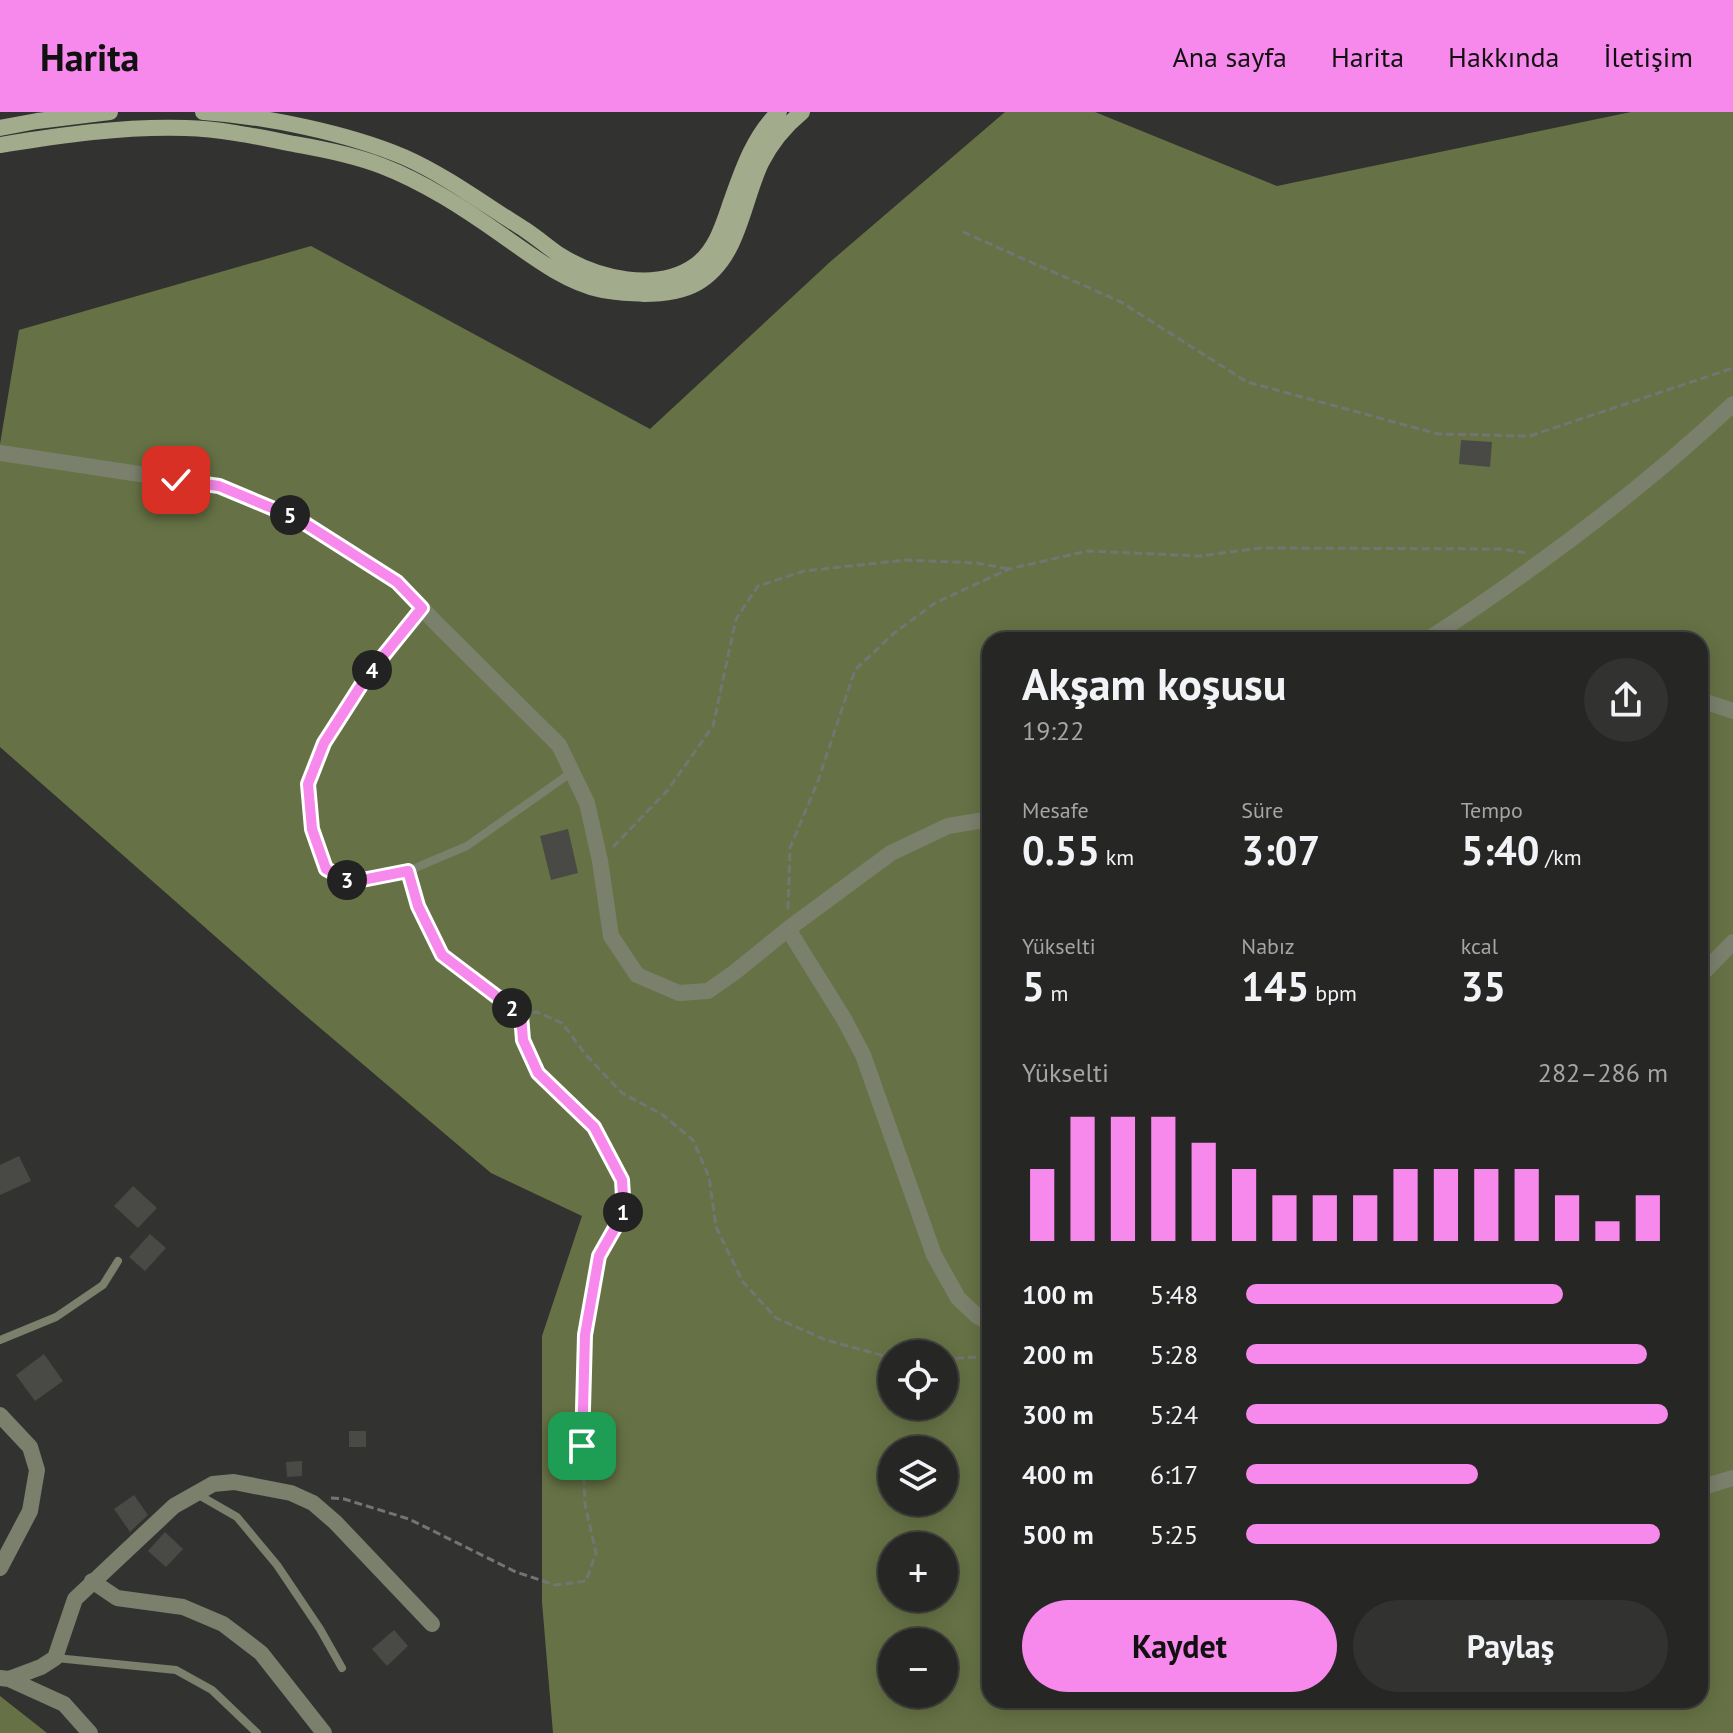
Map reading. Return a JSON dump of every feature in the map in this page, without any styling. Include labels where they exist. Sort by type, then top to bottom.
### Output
[{"type":"main road","points":[[0,128],[110,112]]},
{"type":"main road","points":[[203,112],[280,123],[377,146],[439,175],[561,256],[618,278],[657,280],[674,277],[699,263],[711,250],[748,158],[759,137],[779,112]]},
{"type":"main road","points":[[0,145],[80,132],[189,128],[319,149],[382,166],[428,188],[568,277],[600,289],[657,294],[696,283],[726,256],[762,162],[786,125],[802,112]]},
{"type":"street","points":[[1439,632],[1602,515],[1733,404]]},
{"type":"street","points":[[0,453],[219,486],[298,519],[397,582],[559,745],[587,803],[600,861],[611,936],[637,975],[679,993],[708,991],[891,853],[948,826],[982,820]]},
{"type":"street","points":[[1708,703],[1733,711]]},
{"type":"street","points":[[788,929],[863,1055],[934,1255],[958,1298],[982,1318]]},
{"type":"street","points":[[1708,968],[1733,942]]},
{"type":"street","points":[[0,1415],[30,1447],[37,1470],[30,1511],[0,1568]]},
{"type":"street","points":[[1708,1486],[1733,1478]]},
{"type":"street","points":[[4,1679],[41,1667],[55,1658],[75,1599],[174,1506],[213,1484],[234,1482],[291,1493],[313,1503],[432,1624]]},
{"type":"street","points":[[92,1581],[117,1598],[183,1607],[223,1624],[261,1653],[324,1733]]},
{"type":"street","points":[[4,1679],[64,1704],[90,1733]]},
{"type":"lane","points":[[422,608],[367,676],[324,743],[308,784],[312,829],[326,869],[352,882],[408,871],[467,846],[572,772]]},
{"type":"lane","points":[[0,1340],[56,1317],[103,1285],[118,1261]]},
{"type":"lane","points":[[197,1493],[237,1517],[277,1565],[342,1668]]},
{"type":"lane","points":[[55,1658],[176,1670],[212,1690],[257,1733]]},
{"type":"path","points":[[963,232],[1121,302],[1247,382],[1438,434],[1530,436],[1733,368]]},
{"type":"path","points":[[788,929],[790,848],[818,781],[855,670],[893,634],[935,603],[1009,569],[1088,551],[1200,556],[1260,548],[1502,549],[1545,557]]},
{"type":"path","points":[[600,861],[667,791],[713,726],[736,619],[758,586],[804,571],[906,560],[977,563],[1009,569]]},
{"type":"path","points":[[408,871],[418,906],[442,955],[521,1015],[537,1012],[562,1023],[586,1055],[622,1093],[663,1115],[693,1140],[709,1177],[716,1227],[743,1282],[776,1318],[826,1340],[878,1354]]},
{"type":"path","points":[[331,1498],[344,1499],[409,1519],[516,1572],[542,1581],[555,1585],[586,1581],[596,1553],[585,1504],[582,1446],[585,1335],[599,1256],[624,1212],[622,1180],[594,1127],[538,1073],[523,1040],[521,1015]]},
{"type":"path","points":[[958,1358],[982,1357]]},
{"type":"green space","points":[[1005,112],[1095,112],[1277,186],[1631,112],[1733,112],[1733,1733],[553,1733],[542,1602],[542,1336],[582,1216],[491,1173],[299,1010],[0,747],[0,444],[19,330],[311,246],[650,429],[830,262]]},
{"type":"green space","points":[[0,1696],[47,1733],[0,1733]]},
{"type":"building","points":[[1461,440],[1492,442],[1490,467],[1459,464]]},
{"type":"building","points":[[568,829],[578,873],[551,880],[540,836]]},
{"type":"building","points":[[19,1156],[31,1181],[0,1195],[0,1165]]},
{"type":"building","points":[[133,1186],[157,1208],[138,1228],[114,1206]]},
{"type":"building","points":[[150,1234],[166,1248],[145,1271],[129,1257]]},
{"type":"building","points":[[44,1354],[63,1381],[35,1401],[16,1375]]},
{"type":"building","points":[[349,1431],[366,1431],[366,1447],[349,1447]]},
{"type":"building","points":[[302,1461],[302,1476],[287,1477],[286,1462]]},
{"type":"building","points":[[134,1495],[148,1515],[130,1532],[114,1509]]},
{"type":"building","points":[[165,1532],[183,1549],[166,1567],[148,1551]]},
{"type":"building","points":[[394,1630],[408,1646],[387,1666],[372,1649]]},
{"type":"route","points":[[176,480],[219,486],[298,519],[397,582],[422,608],[367,676],[324,743],[308,784],[312,829],[326,869],[352,882],[408,871],[418,906],[442,955],[521,1015],[523,1040],[538,1073],[594,1127],[622,1180],[624,1212],[599,1256],[585,1335],[582,1446]]}]
